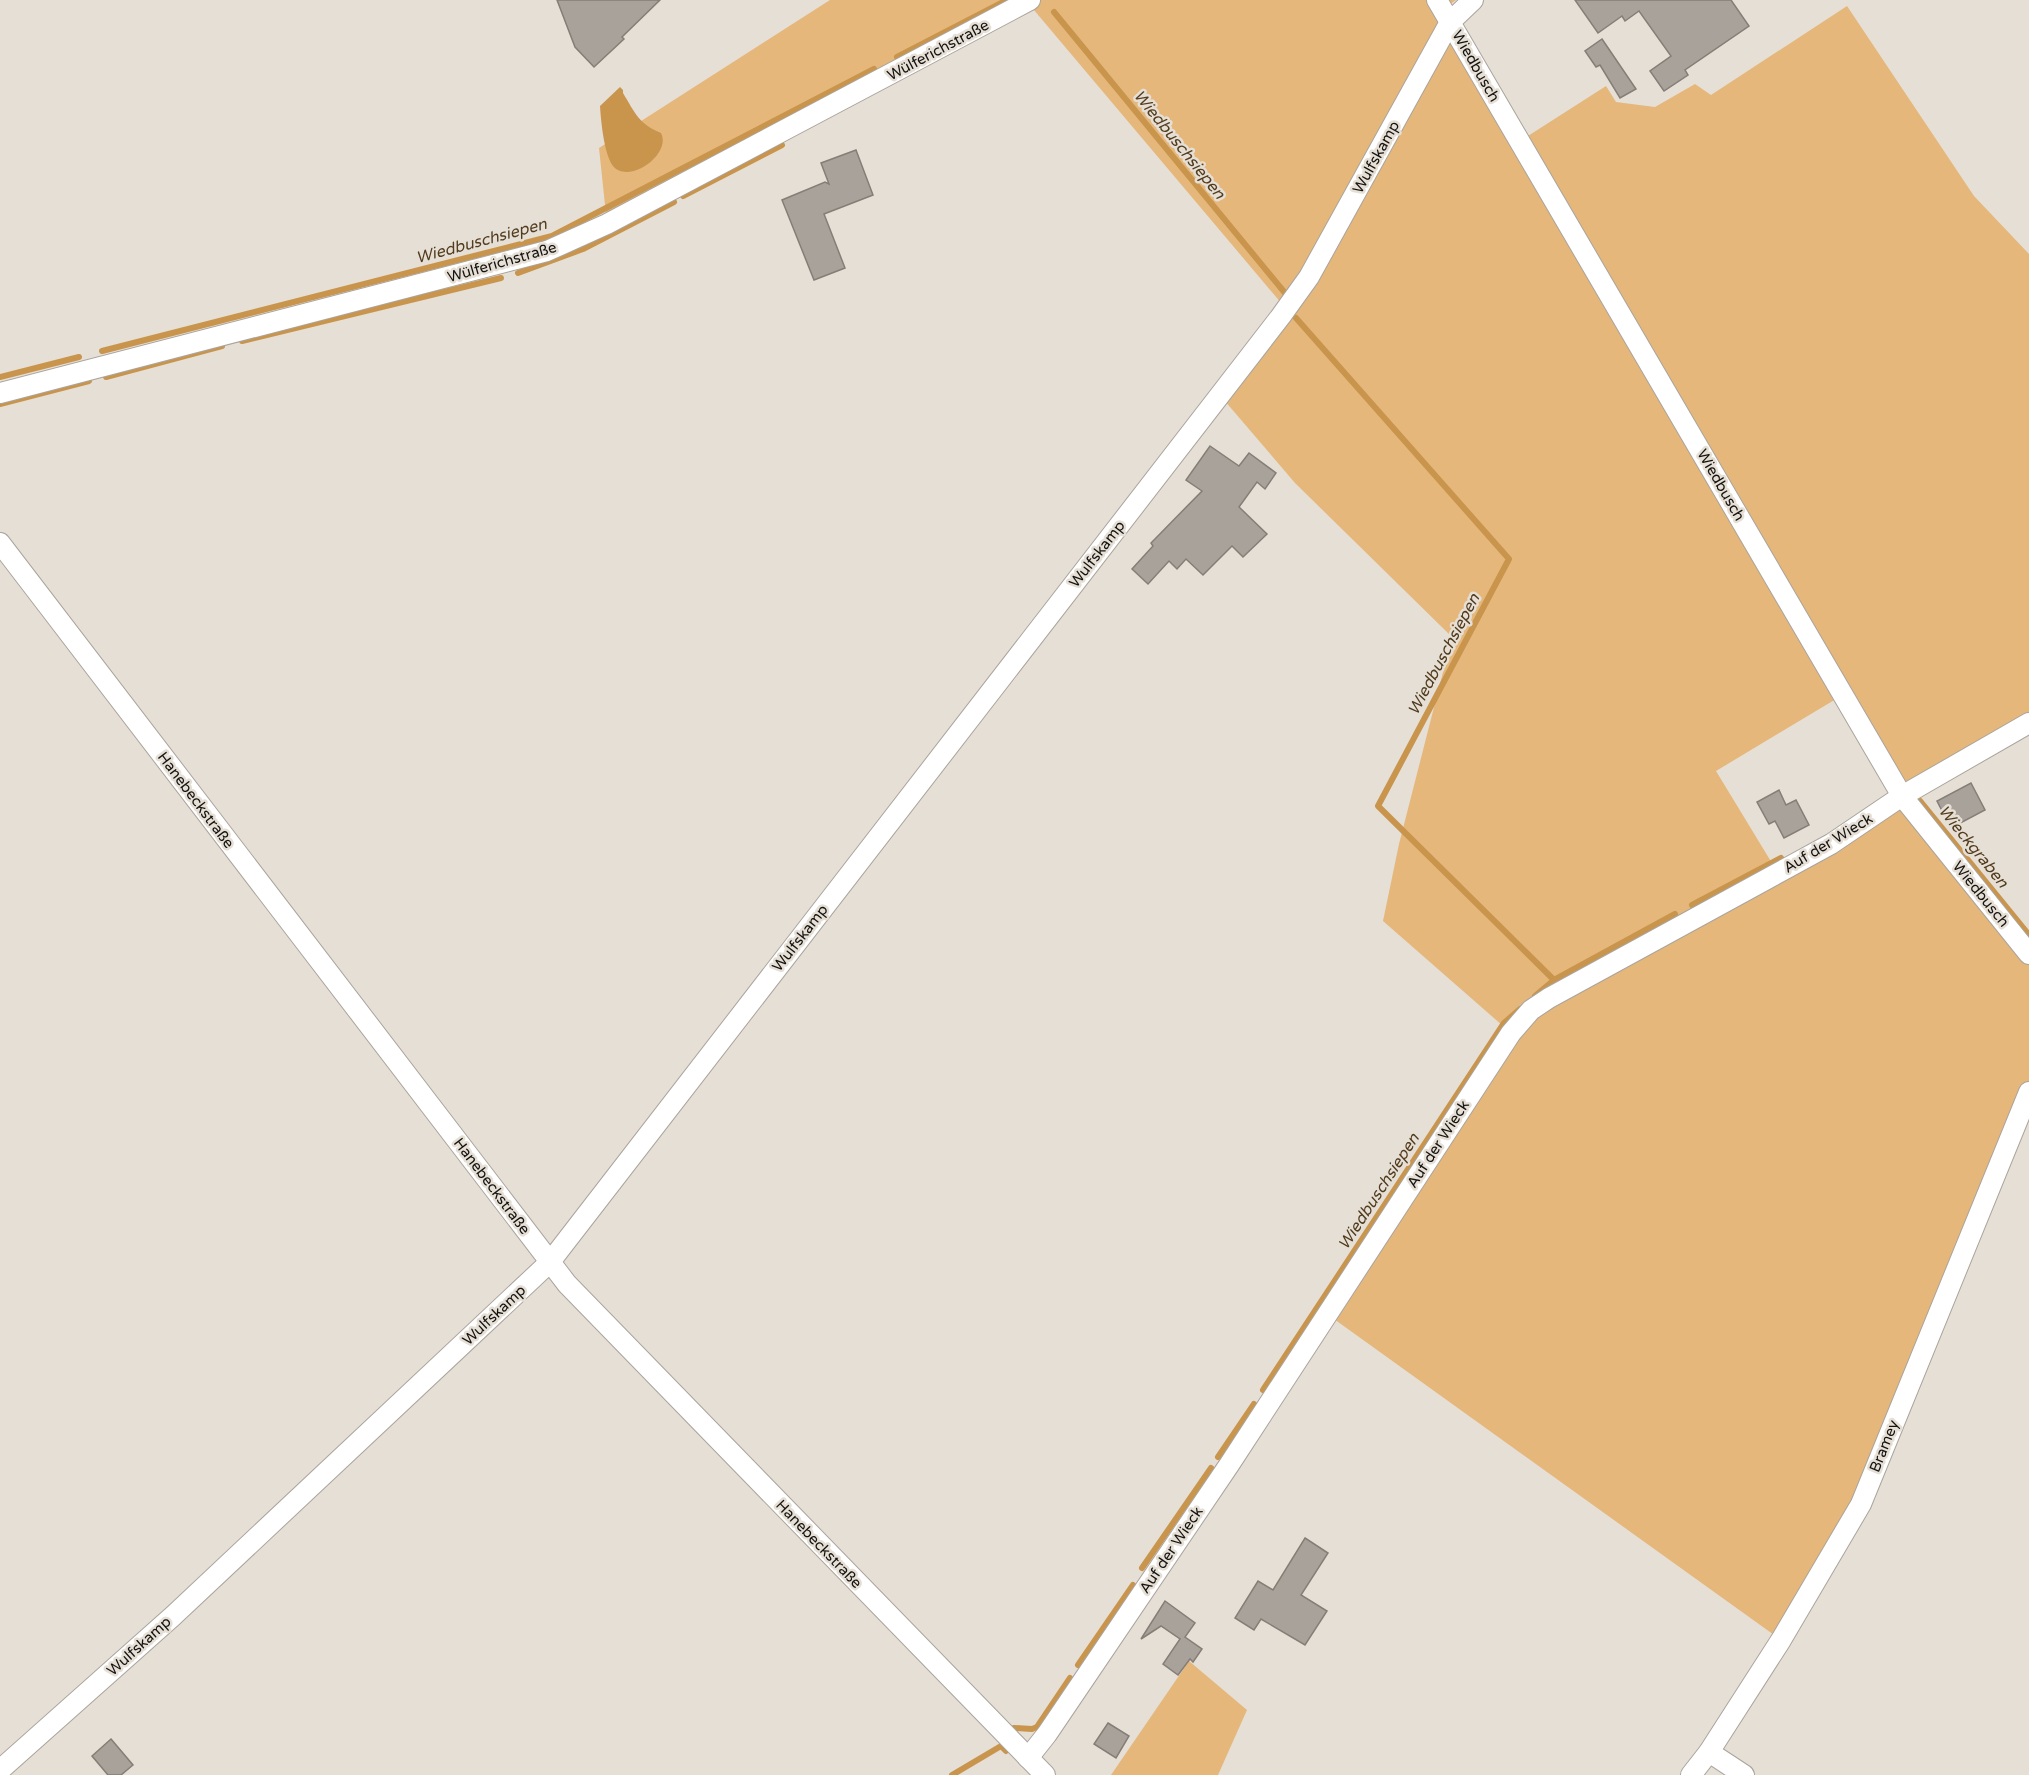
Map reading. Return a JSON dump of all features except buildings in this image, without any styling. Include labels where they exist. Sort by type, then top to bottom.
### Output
[{"type":"street","name":"Wülferichstraße","points":[[0,393],[547,251],[607,224],[1030,0]]},
{"type":"street","name":"Wiedbusch","points":[[1437,0],[1902,796],[2029,954]]},
{"type":"street","name":"Wulfskamp","points":[[0,1770],[190,1600],[550,1262],[1281,316],[1309,277],[1450,21],[1473,0]]},
{"type":"street","name":"Hanebeckstraße","points":[[0,543],[567,1284],[1045,1775]]},
{"type":"street","name":"Auf der Wieck","points":[[1028,1758],[1047,1734],[1229,1465],[1511,1033],[1532,1010],[1831,844],[1902,796],[2029,723]]},
{"type":"street","name":"Bramey","points":[[1691,1775],[1709,1752],[1781,1640],[1861,1504],[2029,1092]]},
{"type":"street","points":[[1709,1752],[1744,1775]]},
{"type":"shaded area","points":[[830,0],[1456,0],[1438,12],[1520,141],[1606,86],[1616,102],[1655,107],[1695,84],[1711,95],[1847,6],[1974,196],[2029,254],[2029,723],[1902,796],[2029,954],[2029,1092],[1861,1504],[1781,1640],[1327,1314],[1511,1033],[1383,921],[1399,844],[1452,637],[1295,483],[1224,400],[1282,304],[1028,3],[607,224],[599,148]],"holes":[[[1841,696],[1902,796],[1778,873],[1716,771]]]},
{"type":"shaded area","points":[[620,87],[638,117],[647,126],[661,133],[663,141],[655,158],[629,172],[620,171],[610,161],[601,120],[600,106]]},
{"type":"shaded area","points":[[1189,1661],[1247,1710],[1218,1775],[1111,1775]]},
{"type":"waterway","name":"Wiedbuschsiepen","points":[[897,57],[1007,0]]},
{"type":"waterway","name":"Wiedbuschsiepen","points":[[1054,12],[1285,293]]},
{"type":"waterway","name":"Wiedbuschsiepen","points":[[102,351],[552,236],[874,69]]},
{"type":"waterway","points":[[683,196],[782,145]]},
{"type":"waterway","points":[[518,273],[583,249],[674,202]]},
{"type":"waterway","points":[[242,341],[501,278]]},
{"type":"waterway","name":"Wiedbuschsiepen","points":[[1296,318],[1509,559],[1378,806],[1554,980]]},
{"type":"waterway","points":[[106,377],[222,346]]},
{"type":"waterway","name":"Wiedbuschsiepen","points":[[0,377],[79,357]]},
{"type":"waterway","points":[[0,404],[89,381]]},
{"type":"waterway","name":"Wieckgraben","points":[[1920,801],[2029,935]]},
{"type":"waterway","name":"Wieckgraben","points":[[1692,905],[1781,858]]},
{"type":"waterway","name":"Wieckgraben","points":[[1535,996],[1554,980],[1675,914]]},
{"type":"waterway","name":"Wiedbuschsiepen","points":[[1263,1390],[1504,1023],[1520,1009]]},
{"type":"waterway","name":"Wiedbuschsiepen","points":[[1218,1457],[1254,1404]]},
{"type":"waterway","name":"Wiedbuschsiepen","points":[[1142,1568],[1211,1468]]},
{"type":"waterway","name":"Wiedbuschsiepen","points":[[1078,1665],[1133,1585]]},
{"type":"waterway","name":"Wiedbuschsiepen","points":[[1014,1728],[1037,1727],[1070,1678]]},
{"type":"waterway","points":[[952,1775],[1001,1746],[1006,1751]]}]
